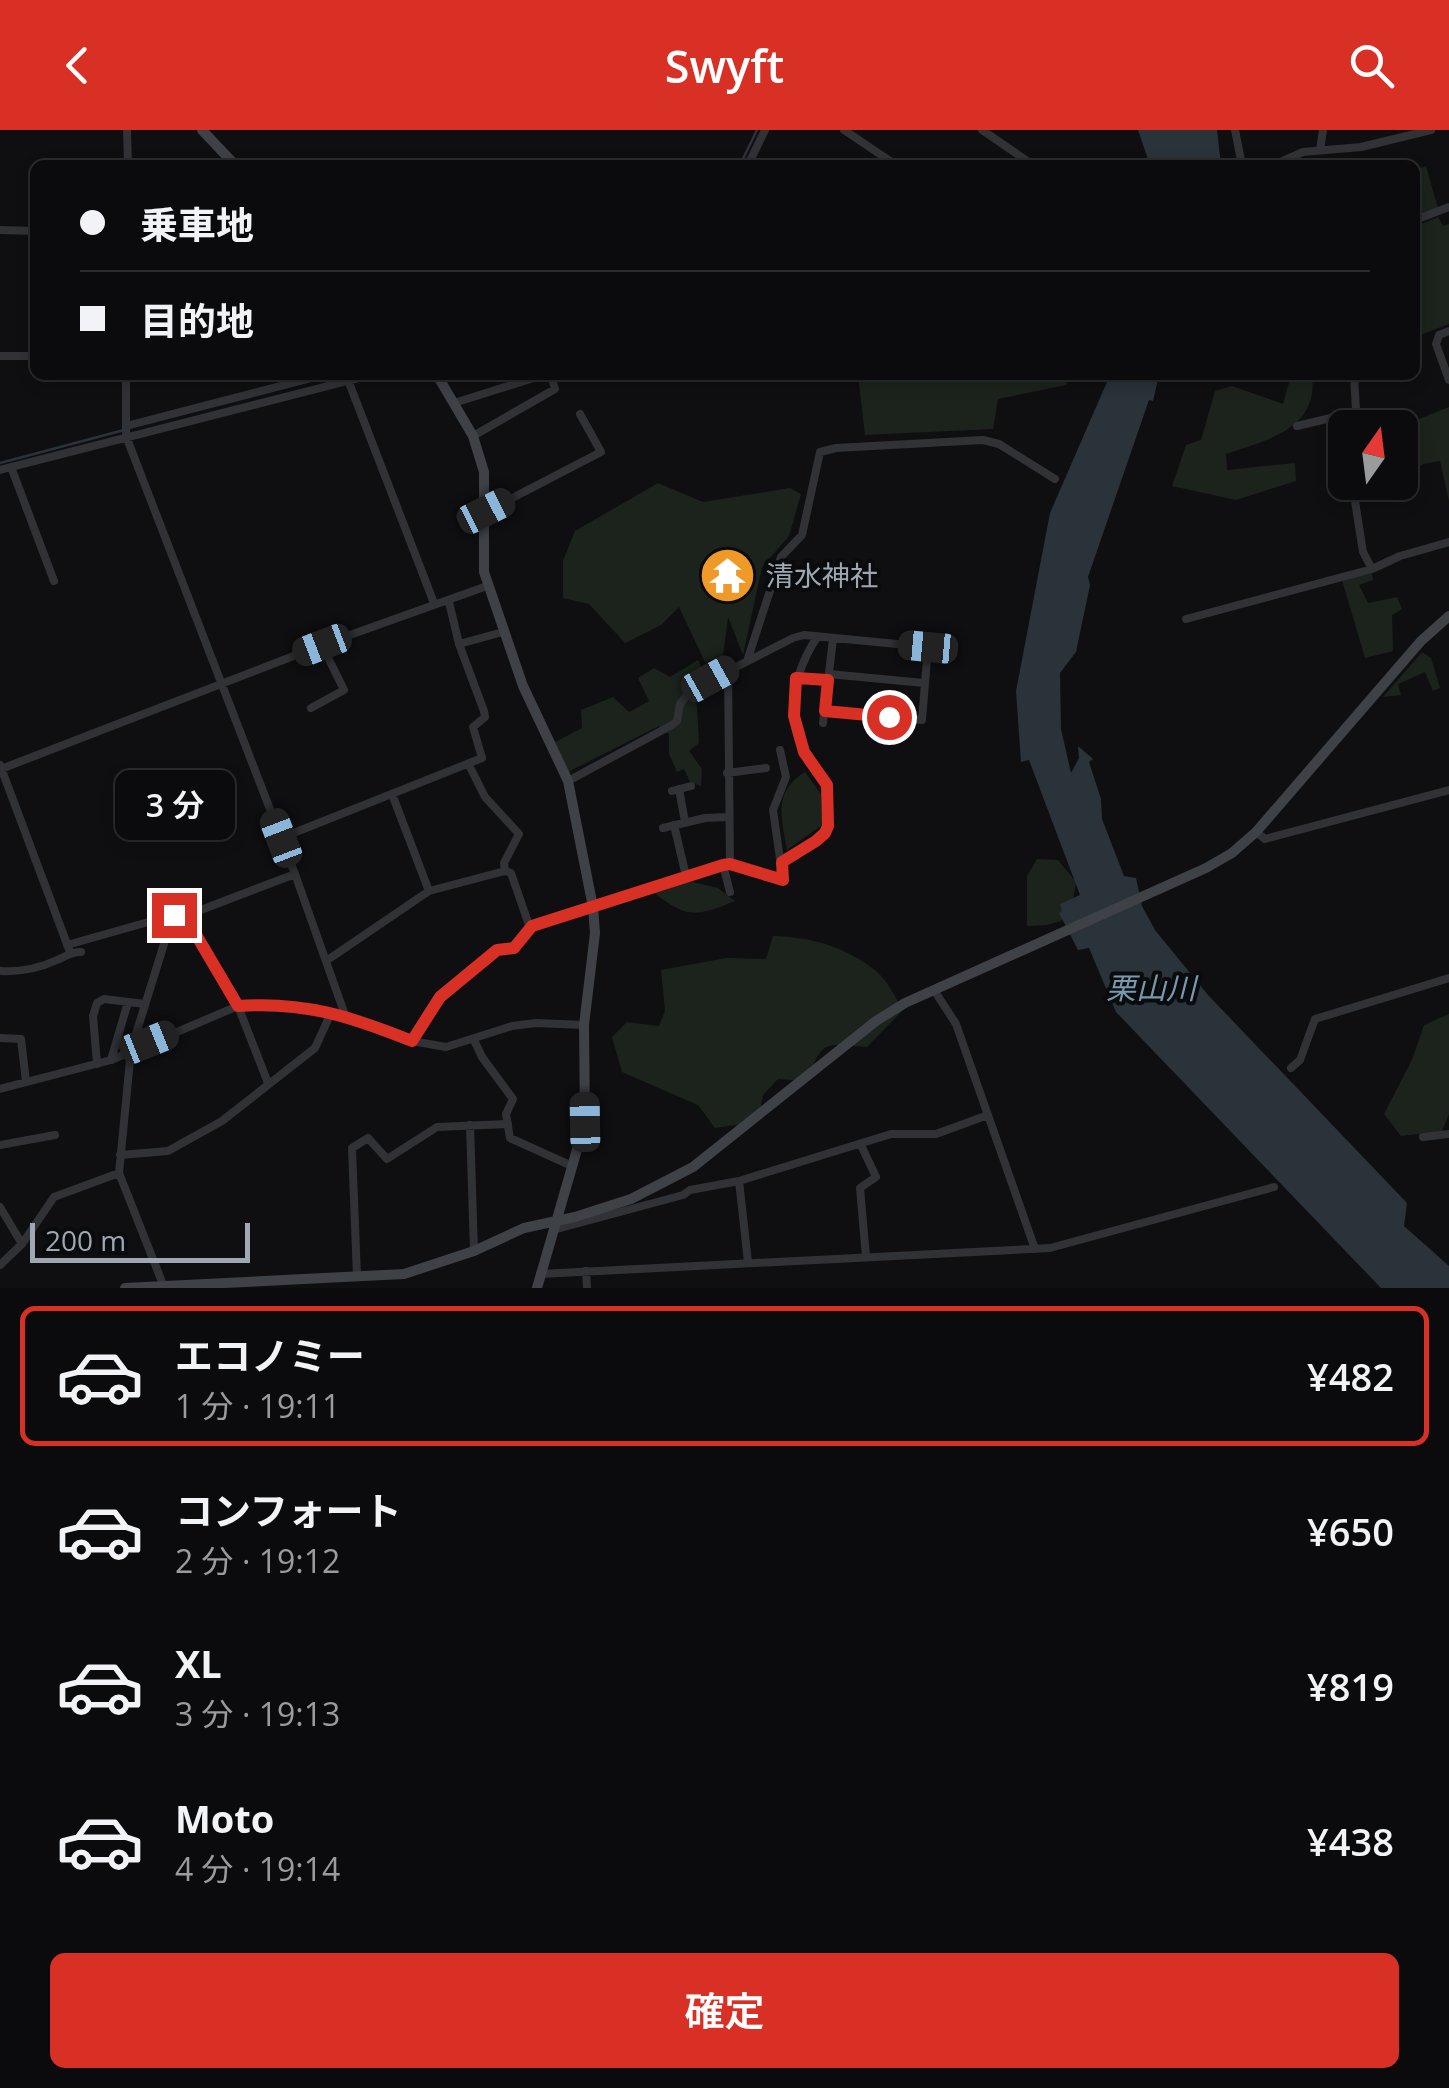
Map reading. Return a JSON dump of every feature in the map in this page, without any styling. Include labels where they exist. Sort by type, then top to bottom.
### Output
[{"type":"street","points":[[127,130],[128,160]]},
{"type":"street","points":[[202,130],[231,160]]},
{"type":"street","points":[[750,160],[765,130]]},
{"type":"street","points":[[844,130],[889,160]]},
{"type":"street","points":[[982,130],[1025,160]]},
{"type":"street","points":[[1235,130],[1241,160]]},
{"type":"street","points":[[1324,130],[1324,151],[1329,160]]},
{"type":"street","points":[[1285,160],[1303,152],[1394,142],[1430,130]]},
{"type":"street","points":[[1420,218],[1449,207]]},
{"type":"street","points":[[0,230],[30,230]]},
{"type":"street","points":[[1449,331],[1439,335],[1436,344],[1449,380]]},
{"type":"street","points":[[0,356],[30,356]]},
{"type":"street","points":[[126,380],[126,436],[345,1014]]},
{"type":"street","points":[[126,426],[304,380]]},
{"type":"street","points":[[0,470],[348,380],[434,603]]},
{"type":"street","points":[[439,380],[473,436],[484,472],[484,572],[523,686],[568,782],[593,907],[595,933],[584,1025],[585,1122],[537,1288]]},
{"type":"street","points":[[454,403],[527,380]]},
{"type":"street","points":[[473,436],[555,390],[552,380]]},
{"type":"street","points":[[1354,380],[1356,410]]},
{"type":"street","points":[[486,511],[602,452],[580,414]]},
{"type":"street","points":[[1297,426],[1328,419]]},
{"type":"street","points":[[748,658],[780,557],[802,535],[820,452],[983,440],[999,444],[1055,479]]},
{"type":"street","points":[[12,467],[54,581]]},
{"type":"street","points":[[1354,500],[1360,542],[1372,569]]},
{"type":"street","points":[[1186,619],[1372,569],[1400,556],[1449,542]]},
{"type":"street","points":[[73,950],[2,773],[220,683],[488,586]]},
{"type":"street","points":[[281,838],[482,758],[474,728],[485,717],[459,644],[449,602]]},
{"type":"street","points":[[554,1225],[631,1200],[676,1178],[876,1021],[934,990],[1232,853],[1256,832],[1422,641],[1449,616]]},
{"type":"street","points":[[459,644],[503,632]]},
{"type":"street","points":[[782,862],[816,841],[828,826],[827,785],[804,752],[794,716],[796,678],[817,636]]},
{"type":"street","points":[[568,782],[672,725],[677,721],[680,704],[692,690],[793,638],[817,636],[928,647],[922,720],[825,711]]},
{"type":"street","points":[[823,723],[833,639]]},
{"type":"street","points":[[311,708],[344,690],[322,645]]},
{"type":"street","points":[[728,669],[730,892]]},
{"type":"street","points":[[796,678],[924,683]]},
{"type":"street","points":[[412,1041],[440,997],[497,950],[514,948],[530,928],[727,865],[783,880],[772,810],[786,777],[780,750]]},
{"type":"street","points":[[470,766],[485,797],[519,834],[504,864],[505,870]]},
{"type":"street","points":[[727,773],[766,768]]},
{"type":"street","points":[[685,822],[676,790],[691,786]]},
{"type":"street","points":[[1256,832],[1264,839],[1449,790]]},
{"type":"street","points":[[392,794],[429,892]]},
{"type":"street","points":[[663,828],[728,818]]},
{"type":"street","points":[[674,825],[686,876]]},
{"type":"street","points":[[326,961],[429,892],[505,870],[511,873],[530,928]]},
{"type":"street","points":[[0,971],[34,967],[295,874]]},
{"type":"street","points":[[164,1287],[120,1172],[120,1155],[131,1050],[174,915]]},
{"type":"street","points":[[185,916],[238,1006],[268,1083]]},
{"type":"street","points":[[1292,1068],[1300,1060],[1315,1019],[1449,978]]},
{"type":"street","points":[[934,990],[956,1024],[1035,1249]]},
{"type":"street","points":[[97,1064],[94,1008],[104,999],[145,1004]]},
{"type":"street","points":[[111,1060],[128,1002]]},
{"type":"street","points":[[0,1088],[111,1060],[238,1006],[266,1004],[345,1014],[412,1041],[446,1048],[524,1024],[584,1025]]},
{"type":"street","points":[[120,1155],[168,1151],[222,1121],[315,1048],[330,1012]]},
{"type":"street","points":[[0,1038],[22,1039],[26,1082]]},
{"type":"street","points":[[474,1040],[513,1099],[506,1114],[510,1138],[572,1166]]},
{"type":"street","points":[[125,1288],[404,1274],[474,1251],[507,1233],[682,1195],[892,1134],[936,1134],[988,1115]]},
{"type":"street","points":[[358,1277],[352,1148],[368,1138],[387,1159],[437,1127],[508,1124]]},
{"type":"street","points":[[470,1125],[474,1251]]},
{"type":"street","points":[[1423,1138],[1449,1134]]},
{"type":"street","points":[[0,1146],[55,1135]]},
{"type":"street","points":[[861,1144],[876,1177],[860,1188],[866,1257]]},
{"type":"street","points":[[0,1265],[22,1244],[54,1197],[120,1172]]},
{"type":"street","points":[[676,1178],[690,1190]]},
{"type":"street","points":[[739,1180],[748,1262]]},
{"type":"street","points":[[540,1274],[1035,1249],[1274,1187]]},
{"type":"street","points":[[0,1207],[22,1244]]},
{"type":"street","points":[[586,1271],[587,1288]]},
{"type":"shaded area","points":[[1426,166],[1438,208],[1420,214],[1420,168]]},
{"type":"shaded area","points":[[1438,217],[1443,226],[1449,224],[1449,324],[1420,335],[1421,307],[1420,225]]},
{"type":"shaded area","points":[[859,380],[1068,380],[1066,385],[998,399],[993,429],[865,435]]},
{"type":"shaded area","points":[[1290,380],[1312,380],[1307,409],[1298,420],[1273,437],[1226,454],[1227,470],[1295,463],[1296,481],[1236,500],[1172,486],[1186,445],[1201,440],[1215,391],[1232,386],[1283,404]]},
{"type":"shaded area","points":[[1449,407],[1449,501],[1440,461],[1418,468],[1418,419]]},
{"type":"shaded area","points":[[658,483],[703,502],[790,488],[801,494],[789,536],[762,567],[743,655],[728,617],[723,656],[705,662],[679,607],[661,625],[625,643],[589,604],[563,598],[563,561],[575,531]]},
{"type":"shaded area","points":[[1372,573],[1373,580],[1359,585],[1368,603],[1397,597],[1402,609],[1392,615],[1393,651],[1365,658],[1342,580]]},
{"type":"shaded area","points":[[1422,652],[1431,658],[1440,688],[1433,691],[1425,672],[1398,684],[1401,695],[1383,697]]},
{"type":"shaded area","points":[[698,660],[707,678],[696,692],[699,743],[689,751],[702,769],[701,786],[690,782],[684,769],[677,772],[669,754],[669,734],[659,726],[568,772],[555,742],[582,728],[581,710],[613,697],[629,712],[649,701],[638,678],[654,668],[670,677]]},
{"type":"shaded area","points":[[805,772],[821,794],[822,825],[787,850],[782,816],[784,797],[795,779]]},
{"type":"shaded area","points":[[1037,859],[1058,860],[1076,882],[1070,918],[1027,926],[1027,876]]},
{"type":"shaded area","points":[[688,881],[718,888],[735,901],[692,913],[674,907],[652,891]]},
{"type":"shaded area","points":[[773,936],[814,941],[852,955],[880,975],[903,1010],[867,1047],[827,1047],[806,1081],[778,1079],[763,1095],[758,1122],[715,1128],[698,1105],[622,1072],[612,1037],[627,1022],[659,1026],[665,1011],[661,970],[726,958],[766,959]]},
{"type":"shaded area","points":[[1449,1014],[1449,1114],[1442,1131],[1401,1136],[1384,1114],[1412,1060],[1424,1025]]},
{"type":"water","points":[[1138,130],[1217,130],[1220,160],[1148,160]]},
{"type":"water","name":"栗山川","points":[[1108,380],[1158,380],[1088,577],[1090,585],[1076,652],[1060,673],[1061,729],[1071,773],[1079,758],[1078,746],[1093,759],[1089,762],[1101,799],[1102,819],[1124,876],[1136,878],[1142,906],[1155,930],[1208,995],[1407,1203],[1404,1226],[1449,1266],[1449,1288],[1381,1288],[1116,1012],[1089,948],[1078,950],[1059,913],[1060,904],[1080,895],[1029,760],[1021,762],[1016,691],[1050,513]]},
{"type":"waterway","points":[[742,160],[757,130]]},
{"type":"waterway","points":[[0,463],[124,430]]},
{"type":"place","name":"清水神社","points":[[727,576]]},
{"type":"route","points":[[174,915],[185,916],[238,1006],[266,1004],[345,1014],[412,1041],[440,997],[497,950],[514,948],[532,926],[723,865],[783,880],[782,862],[816,841],[828,826],[827,785],[804,752],[794,716],[796,678],[828,680],[825,711],[889,717]]}]
